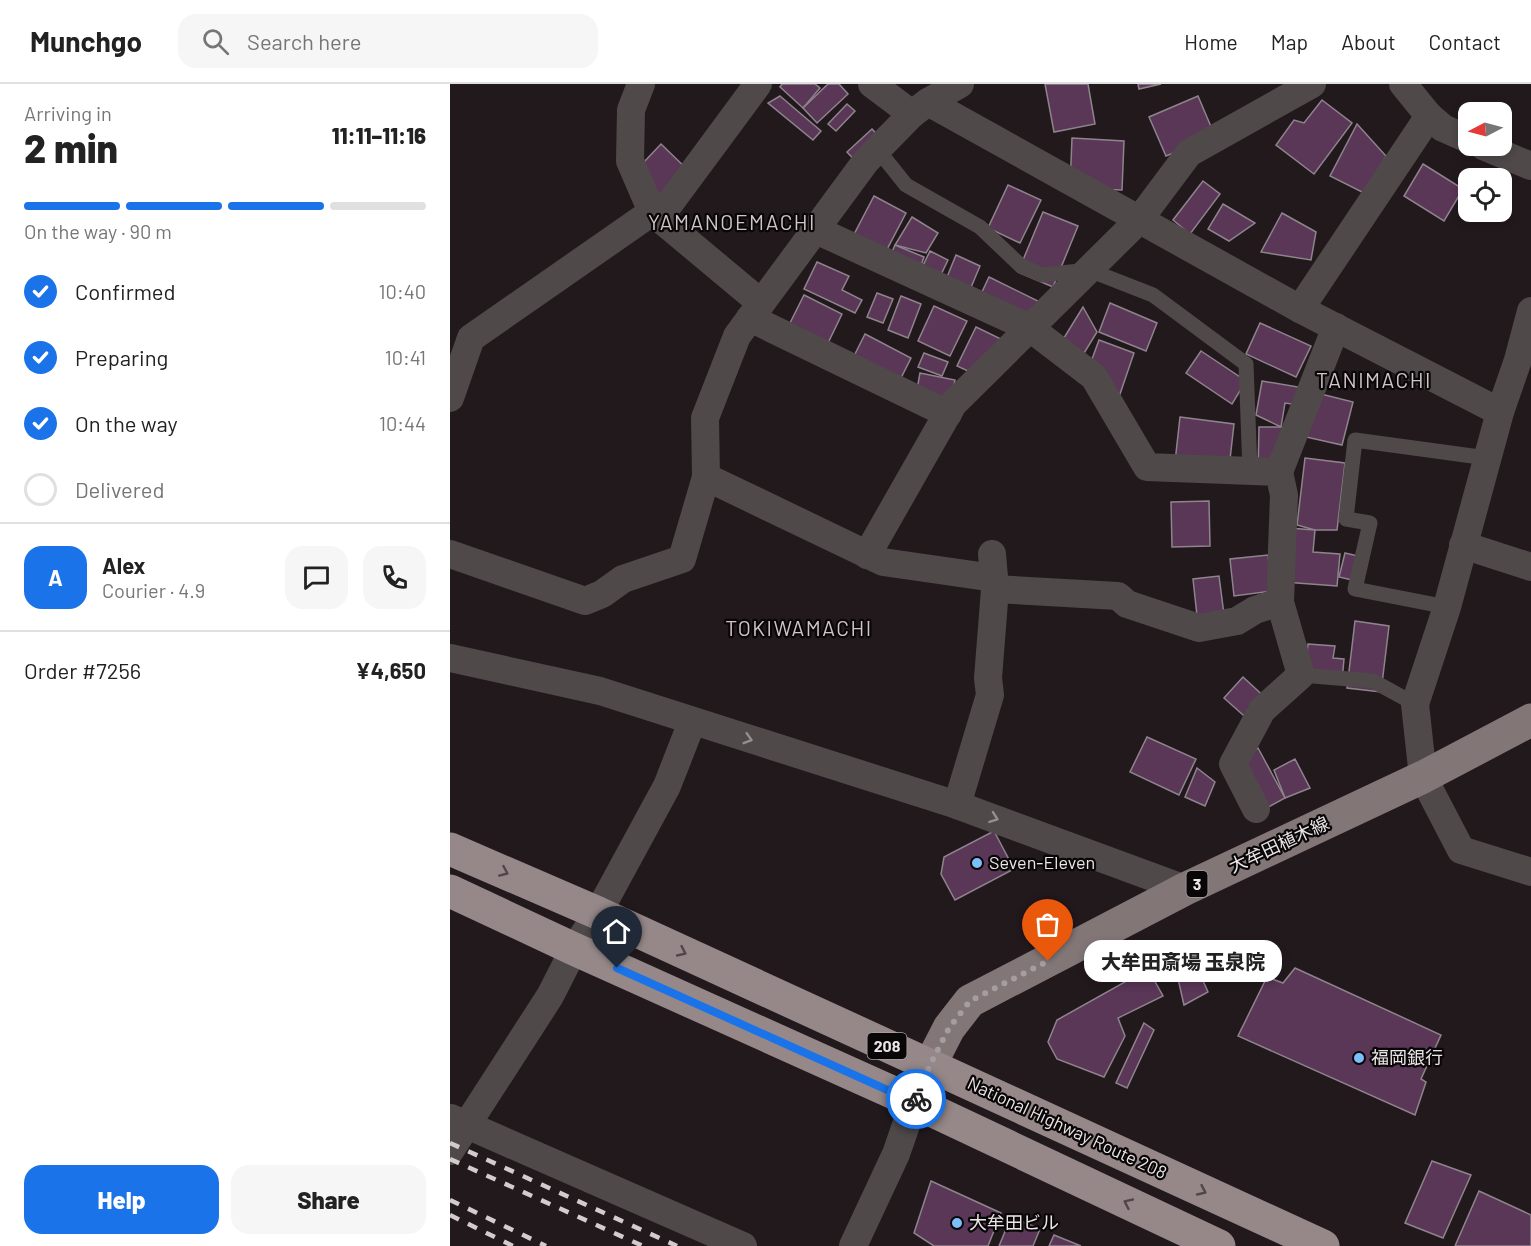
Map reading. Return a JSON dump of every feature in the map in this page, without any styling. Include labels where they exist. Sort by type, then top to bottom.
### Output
[{"type":"highway","name":"National Highway Route 208","points":[[450,849],[598,913],[1323,1246]]},
{"type":"highway","name":"208","points":[[450,891],[914,1102],[1219,1246]]},
{"type":"main road","name":"大牟田植木線","points":[[914,1102],[949,1028],[970,1001],[1185,889],[1424,777],[1531,720]]},
{"type":"street","points":[[641,84],[632,110],[630,161],[655,215],[756,310],[948,414]]},
{"type":"street","points":[[450,398],[471,338],[655,215],[758,84]]},
{"type":"street","points":[[872,84],[1139,220],[1300,309],[1500,412]]},
{"type":"street","points":[[450,554],[585,601],[602,594],[623,579],[682,559],[706,477],[705,418],[736,336],[866,161],[920,108],[960,84]]},
{"type":"street","points":[[867,555],[953,404],[1139,220],[1189,153],[1312,84]]},
{"type":"street","points":[[1403,84],[1429,116],[1443,128],[1458,135]]},
{"type":"street","points":[[1300,309],[1429,116]]},
{"type":"street","points":[[1507,156],[1531,166]]},
{"type":"street","points":[[816,230],[1030,328],[1094,377],[1147,467],[1279,472]]},
{"type":"street","points":[[1531,311],[1525,362],[1500,412],[1447,607],[1415,704],[1424,777],[1461,850],[1531,872]]},
{"type":"street","points":[[1256,809],[1233,764],[1262,710],[1301,675],[1280,602],[1284,495],[1279,472],[1336,327]]},
{"type":"street","points":[[706,477],[883,562],[994,574],[1118,596],[1127,604],[1199,628],[1238,621],[1255,610],[1280,602]]},
{"type":"street","points":[[1463,545],[1531,567]]},
{"type":"street","points":[[957,805],[990,695],[988,678],[994,574]]},
{"type":"street","points":[[450,658],[600,691],[957,805],[1185,889]]},
{"type":"street","points":[[450,1151],[459,1121],[550,996],[574,949],[598,913],[667,786],[692,722]]},
{"type":"street","points":[[853,1246],[896,1154],[914,1102]]},
{"type":"street","points":[[459,1121],[743,1246]]},
{"type":"lane","points":[[878,150],[906,185],[980,227],[1021,266],[1042,275],[1089,270],[1154,295],[1246,364],[1250,471]]},
{"type":"lane","points":[[1447,607],[1355,589],[1370,524],[1346,519],[1355,440],[1487,458]]},
{"type":"lane","points":[[1301,675],[1373,681],[1415,704]]},
{"type":"building","points":[[782,84],[815,84],[820,88],[803,108],[780,87]]},
{"type":"building","points":[[828,84],[839,84],[848,94],[817,123],[803,108]]},
{"type":"building","points":[[1045,84],[1088,84],[1095,124],[1054,132]]},
{"type":"building","points":[[1138,84],[1161,84],[1139,89]]},
{"type":"building","points":[[780,96],[821,131],[813,140],[768,103]]},
{"type":"building","points":[[1198,96],[1215,136],[1166,156],[1149,117]]},
{"type":"building","points":[[1322,100],[1352,123],[1314,174],[1276,145],[1294,120],[1304,123]]},
{"type":"building","points":[[847,104],[855,111],[836,131],[828,124]]},
{"type":"building","points":[[1357,124],[1386,156],[1366,194],[1330,176]]},
{"type":"building","points":[[872,129],[885,143],[860,166],[847,152]]},
{"type":"building","points":[[1072,138],[1124,141],[1122,190],[1070,188]]},
{"type":"building","points":[[661,144],[695,177],[668,205],[648,181],[644,162]]},
{"type":"building","points":[[1423,164],[1458,186],[1458,197],[1444,221],[1404,196]]},
{"type":"building","points":[[1203,181],[1220,194],[1190,234],[1173,220]]},
{"type":"building","points":[[1008,185],[1041,200],[1020,243],[988,228]]},
{"type":"building","points":[[874,196],[906,213],[882,259],[850,242]]},
{"type":"building","points":[[1223,204],[1255,223],[1229,241],[1208,229]]},
{"type":"building","points":[[1043,212],[1078,226],[1053,287],[1018,272]]},
{"type":"building","points":[[1282,213],[1316,232],[1311,260],[1261,252]]},
{"type":"building","points":[[912,217],[938,233],[926,253],[895,245]]},
{"type":"building","points":[[895,245],[924,257],[915,282],[883,273]]},
{"type":"building","points":[[930,251],[948,260],[933,291],[915,282]]},
{"type":"building","points":[[956,255],[980,266],[964,304],[940,294]]},
{"type":"building","points":[[817,262],[849,276],[842,290],[862,300],[855,313],[804,289]]},
{"type":"building","points":[[989,277],[1042,303],[1027,334],[974,309]]},
{"type":"building","points":[[877,293],[893,299],[883,323],[867,317]]},
{"type":"building","points":[[804,295],[842,314],[828,343],[789,325]]},
{"type":"building","points":[[901,296],[921,304],[908,338],[888,330]]},
{"type":"building","points":[[1110,303],[1157,323],[1146,351],[1099,332]]},
{"type":"building","points":[[934,306],[967,321],[950,356],[918,341]]},
{"type":"building","points":[[1083,307],[1097,332],[1075,368],[1054,354]]},
{"type":"building","points":[[1260,323],[1311,346],[1296,377],[1246,354]]},
{"type":"building","points":[[976,327],[1001,339],[983,378],[957,366]]},
{"type":"building","points":[[865,334],[911,358],[893,394],[847,370]]},
{"type":"building","points":[[1099,340],[1134,353],[1120,394],[1084,381]]},
{"type":"building","points":[[1201,351],[1246,381],[1232,404],[1186,373]]},
{"type":"building","points":[[924,353],[948,362],[942,376],[918,367]]},
{"type":"building","points":[[920,373],[955,380],[950,407],[915,400]]},
{"type":"building","points":[[1262,381],[1316,390],[1313,407],[1285,403],[1281,427],[1256,415]]},
{"type":"building","points":[[1317,393],[1353,402],[1342,445],[1306,437]]},
{"type":"building","points":[[1180,417],[1234,424],[1228,477],[1174,471]]},
{"type":"building","points":[[1259,427],[1291,427],[1290,473],[1258,473]]},
{"type":"building","points":[[1305,458],[1345,463],[1337,530],[1315,530],[1297,525]]},
{"type":"building","points":[[1209,501],[1210,546],[1172,547],[1171,502]]},
{"type":"building","points":[[1288,528],[1315,530],[1313,552],[1340,554],[1337,586],[1284,582]]},
{"type":"building","points":[[1345,553],[1367,558],[1361,582],[1339,577]]},
{"type":"building","points":[[1268,555],[1272,591],[1234,596],[1230,559]]},
{"type":"building","points":[[1219,576],[1225,622],[1198,625],[1193,579]]},
{"type":"building","points":[[1355,621],[1389,626],[1381,692],[1347,688]]},
{"type":"building","points":[[1308,644],[1335,646],[1333,658],[1344,659],[1342,681],[1305,678]]},
{"type":"building","points":[[1243,677],[1270,702],[1252,723],[1224,698]]},
{"type":"building","points":[[1147,737],[1196,759],[1179,795],[1130,772]]},
{"type":"building","points":[[1258,748],[1285,798],[1254,815],[1227,765]]},
{"type":"building","points":[[1295,759],[1310,788],[1285,798],[1274,770]]},
{"type":"building","points":[[1197,768],[1215,782],[1205,806],[1185,797]]},
{"type":"building","name":"Seven-Eleven","points":[[994,831],[1014,869],[955,900],[941,874],[944,857]]},
{"type":"building","points":[[1189,949],[1208,992],[1184,1005],[1173,957]]},
{"type":"building","name":"福岡銀行","points":[[1295,968],[1441,1035],[1421,1079],[1426,1082],[1415,1115],[1238,1036],[1267,977],[1283,983]]},
{"type":"building","points":[[1148,969],[1163,996],[1118,1018],[1125,1036],[1104,1077],[1057,1059],[1048,1042],[1057,1020]]},
{"type":"building","points":[[1144,1023],[1154,1030],[1127,1088],[1116,1083]]},
{"type":"building","points":[[1432,1161],[1471,1175],[1443,1238],[1405,1223]]},
{"type":"building","name":"大牟田ビル","points":[[931,1181],[1001,1213],[988,1246],[934,1246],[914,1233]]},
{"type":"building","points":[[1479,1191],[1531,1215],[1531,1246],[1455,1246]]},
{"type":"building","points":[[1011,1217],[1040,1229],[1033,1246],[999,1246]]},
{"type":"building","points":[[1054,1235],[1081,1246],[1049,1246]]},
{"type":"railway","points":[[450,1143],[677,1246]]},
{"type":"railway","points":[[450,1159],[643,1246]]},
{"type":"railway","points":[[450,1200],[546,1246]]},
{"type":"railway","points":[[450,1215],[513,1246]]},
{"type":"way so far","points":[[916,1099],[949,1028],[970,1001],[1048,961]]},
{"type":"place","name":"Seven-Eleven","points":[[977,863]]},
{"type":"place","name":"大牟田斎場 玉泉院","points":[[1048,961]]},
{"type":"place","name":"福岡銀行","points":[[1359,1058]]},
{"type":"place","name":"大牟田ビル","points":[[957,1223]]},
{"type":"district","name":"YAMANOEMACHI","points":[[732,223]]},
{"type":"district","name":"TANIMACHI","points":[[1374,381]]},
{"type":"district","name":"TOKIWAMACHI","points":[[799,629]]},
{"type":"route","points":[[617,968],[914,1102],[916,1099]]}]
